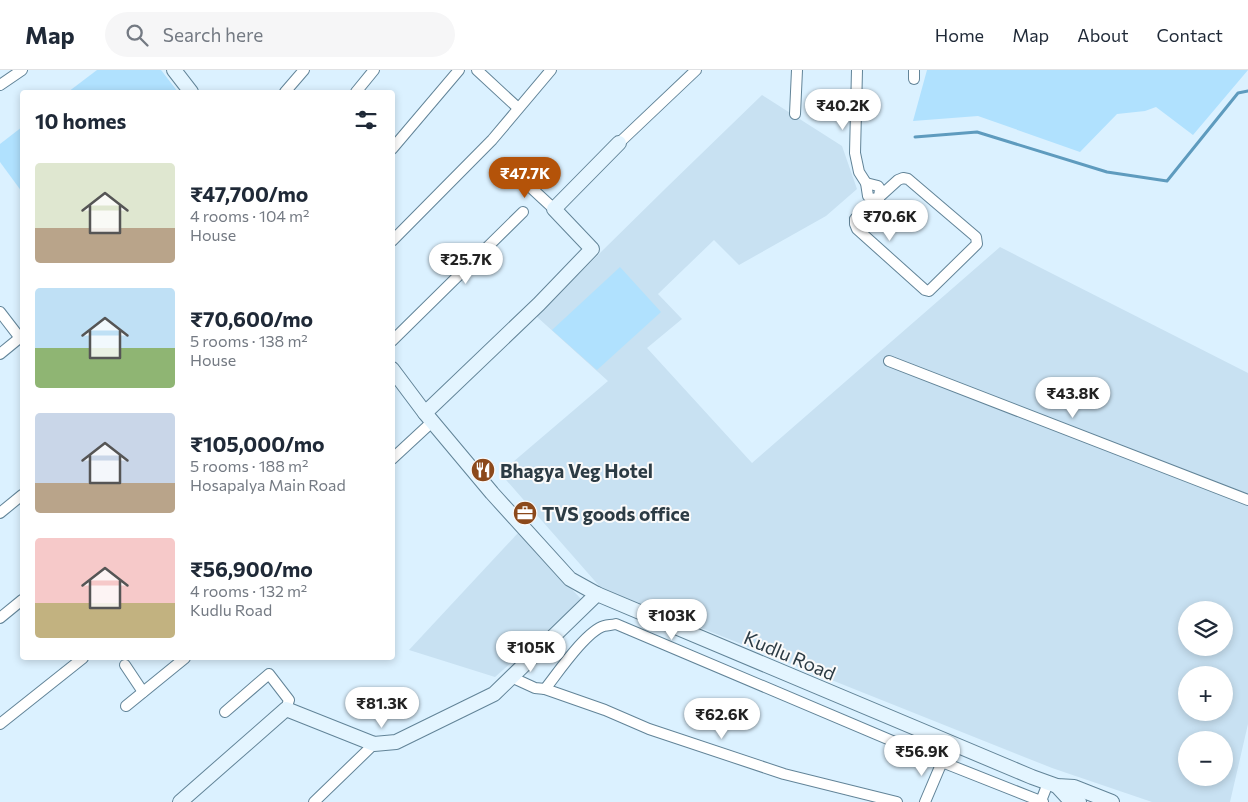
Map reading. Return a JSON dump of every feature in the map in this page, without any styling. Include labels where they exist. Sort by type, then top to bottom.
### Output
[{"type":"street","points":[[0,85],[22,70]]},
{"type":"street","points":[[174,70],[189,90]]},
{"type":"street","points":[[287,90],[304,70]]},
{"type":"street","points":[[358,90],[374,70]]},
{"type":"street","points":[[395,146],[458,70]]},
{"type":"street","points":[[477,70],[518,108]]},
{"type":"street","points":[[395,238],[480,152],[551,70]]},
{"type":"street","points":[[554,209],[619,143],[696,70]]},
{"type":"street","points":[[795,114],[796,70]]},
{"type":"street","points":[[857,70],[855,153],[859,172],[866,183],[880,188],[879,198],[856,220],[857,229],[925,290],[929,291],[977,244],[976,237],[972,232],[908,178],[898,180],[879,198]]},
{"type":"street","points":[[395,456],[428,417],[592,249],[554,209],[513,171]]},
{"type":"street","points":[[395,338],[523,212]]},
{"type":"street","points":[[0,312],[20,336]]},
{"type":"street","points":[[0,354],[20,338]]},
{"type":"street","points":[[889,361],[1248,500]]},
{"type":"street","name":"Kudlu Road","points":[[395,373],[428,417],[492,493],[570,579],[596,594],[1052,785],[1068,798],[1079,802]]},
{"type":"street","points":[[0,513],[20,497]]},
{"type":"street","points":[[286,709],[374,744],[399,741],[494,694],[596,594]]},
{"type":"street","points":[[0,618],[20,602]]},
{"type":"street","points":[[545,689],[570,656],[595,631],[604,626],[616,624],[942,762],[1022,798],[1042,801],[1052,785]]},
{"type":"street","points":[[0,724],[80,660]]},
{"type":"street","points":[[126,706],[183,660]]},
{"type":"street","points":[[124,666],[143,692]]},
{"type":"street","points":[[180,802],[286,709],[289,700],[269,674],[225,712]]},
{"type":"street","points":[[511,677],[534,688],[545,689],[605,710],[649,729],[784,774],[897,802]]},
{"type":"street","points":[[314,802],[374,744]]},
{"type":"street","points":[[925,802],[942,762]]},
{"type":"street","name":"Kudlu Road","points":[[1052,785],[1074,787],[1112,802]]},
{"type":"shaded area","points":[[97,70],[161,70],[176,90],[71,90]]},
{"type":"shaded area","points":[[927,70],[1248,70],[1193,135],[1156,107],[1145,111],[1117,114],[1080,152],[978,116],[913,121]]},
{"type":"shaded area","points":[[762,95],[842,146],[857,189],[826,216],[739,265],[714,240],[658,294],[682,319],[647,348],[752,463],[1000,247],[1248,373],[1248,724],[1230,802],[1152,802],[1052,768],[601,588],[500,473],[608,381],[536,316]]},
{"type":"shaded area","points":[[20,129],[20,189],[0,162],[0,144]]},
{"type":"shaded area","points":[[620,267],[661,312],[597,370],[552,330]]},
{"type":"shaded area","points":[[518,533],[582,600],[495,677],[409,650]]},
{"type":"waterway","points":[[915,137],[977,132],[1107,172],[1167,181],[1238,93],[1248,91]]},
{"type":"place","name":"Bhagya Veg Hotel","points":[[483,470]]},
{"type":"place","name":"TVS goods office","points":[[525,513]]}]
